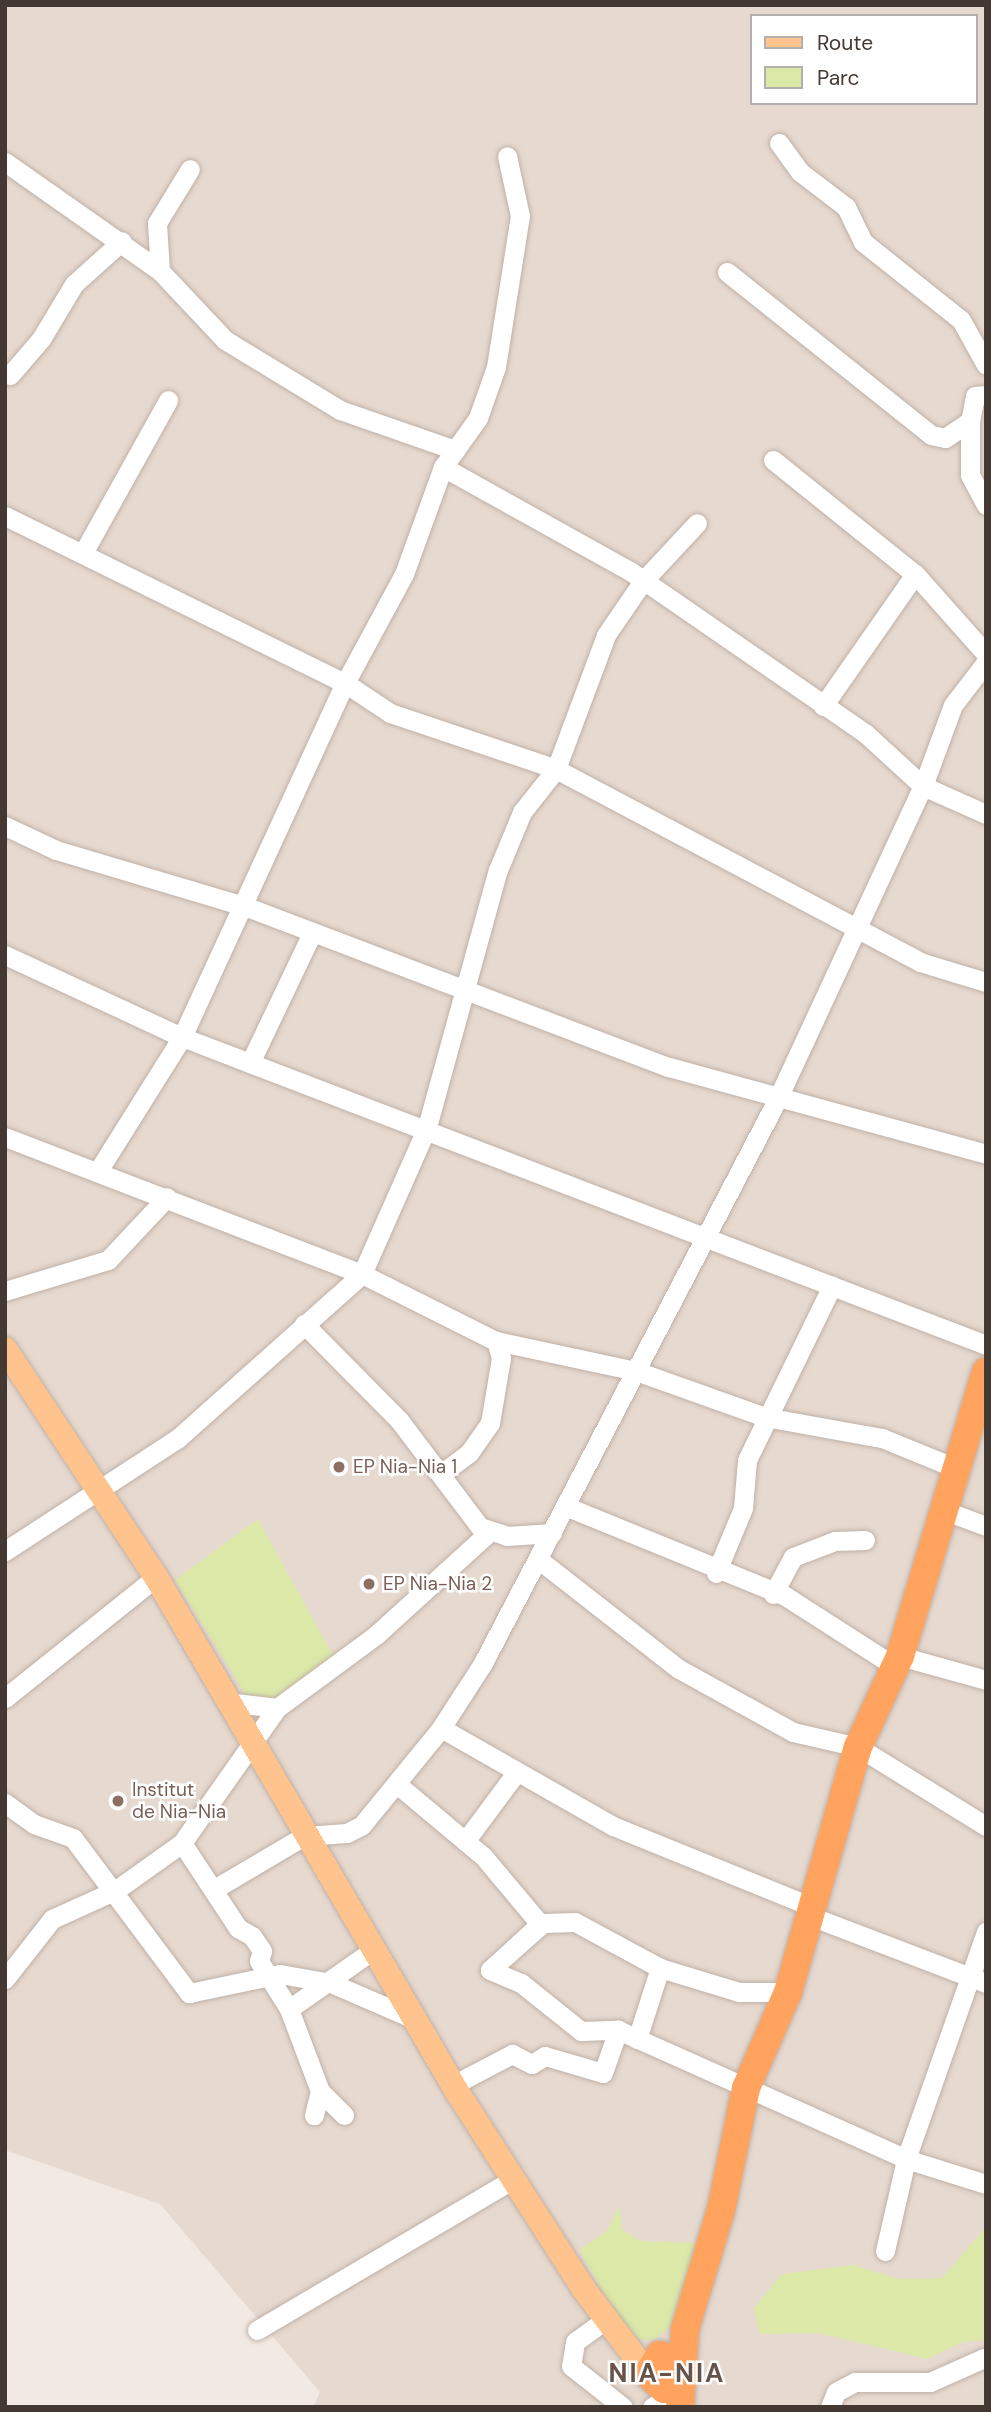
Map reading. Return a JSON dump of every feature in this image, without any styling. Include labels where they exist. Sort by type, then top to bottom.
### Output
[{"type":"highway","points":[[662,2381],[685,2329],[721,2210],[746,2088],[788,1992],[814,1912],[858,1747],[897,1661],[943,1510],[953,1467],[986,1372]]},
{"type":"main road","points":[[8,1360],[156,1577],[304,1836],[453,2085],[513,2179],[605,2319],[662,2381]]},
{"type":"street","points":[[779,143],[800,172],[846,207],[863,242],[961,320],[986,365]]},
{"type":"street","points":[[97,1171],[183,1037],[247,907],[345,683],[404,574],[443,467],[491,386],[504,325],[520,216],[507,156]]},
{"type":"street","points":[[5,162],[122,241],[160,271],[225,340],[340,410],[455,450]]},
{"type":"street","points":[[160,271],[158,223],[190,169]]},
{"type":"street","points":[[10,374],[41,339],[74,284],[122,241]]},
{"type":"street","points":[[727,272],[931,435],[945,438],[970,421]]},
{"type":"street","points":[[986,395],[975,396],[970,421],[970,475],[986,505]]},
{"type":"street","points":[[83,553],[168,400]]},
{"type":"street","points":[[773,460],[915,574],[986,654]]},
{"type":"street","points":[[443,467],[643,581],[824,706],[923,786],[986,814]]},
{"type":"street","points":[[5,516],[345,683],[390,713],[556,769],[920,962],[986,982]]},
{"type":"street","points":[[5,1551],[177,1439],[362,1274],[427,1127],[462,991],[508,844],[522,812],[556,769],[593,658],[643,581],[697,523]]},
{"type":"street","points":[[824,706],[915,574]]},
{"type":"street","points":[[216,1888],[304,1836],[347,1833],[398,1785],[442,1728],[552,1533],[778,1098],[853,927],[923,786],[953,705],[986,662]]},
{"type":"street","points":[[5,826],[56,850],[247,907],[620,1051],[778,1098],[986,1154]]},
{"type":"street","points":[[250,1063],[312,933]]},
{"type":"street","points":[[5,955],[183,1037],[427,1127],[986,1345]]},
{"type":"street","points":[[5,1137],[362,1274],[496,1341],[636,1371],[765,1417],[882,1438],[953,1467]]},
{"type":"street","points":[[5,1291],[108,1260],[167,1197]]},
{"type":"street","points":[[716,1573],[743,1508],[743,1473],[765,1417],[832,1286]]},
{"type":"street","points":[[304,1324],[399,1420],[488,1533]]},
{"type":"street","points":[[441,1474],[469,1453],[490,1423],[501,1358],[496,1341]]},
{"type":"street","points":[[565,1506],[654,1539],[716,1573],[773,1594],[821,1616],[897,1661],[986,1680]]},
{"type":"street","points":[[943,1510],[986,1526]]},
{"type":"street","points":[[5,1979],[52,1919],[116,1890],[182,1843],[254,1749],[277,1708],[366,1644],[488,1533],[552,1533]]},
{"type":"street","points":[[773,1594],[793,1557],[835,1541],[864,1540]]},
{"type":"street","points":[[538,1559],[679,1669],[793,1732],[858,1747],[986,1826]]},
{"type":"street","points":[[5,1698],[156,1577]]},
{"type":"street","points":[[227,1702],[277,1708]]},
{"type":"street","points":[[442,1728],[516,1773],[613,1826],[977,1979]]},
{"type":"street","points":[[466,1840],[516,1773]]},
{"type":"street","points":[[398,1785],[466,1840],[540,1924],[490,1970]]},
{"type":"street","points":[[5,1803],[34,1824],[73,1838],[116,1890],[189,1993],[268,1976],[331,1983],[414,2019]]},
{"type":"street","points":[[182,1843],[216,1888],[239,1928],[262,1951],[259,1961],[289,2009],[320,2091],[344,2115]]},
{"type":"street","points":[[490,1970],[543,1923],[575,1922],[660,1968],[739,1992],[788,1992]]},
{"type":"street","points":[[885,2251],[906,2159],[977,1979],[986,1932]]},
{"type":"street","points":[[289,2009],[331,1983],[373,1951]]},
{"type":"street","points":[[638,2039],[660,1968]]},
{"type":"street","points":[[490,1970],[521,1983],[581,2031],[618,2030],[906,2159],[986,2184]]},
{"type":"street","points":[[453,2085],[512,2053],[532,2063],[545,2056],[603,2073],[618,2030]]},
{"type":"street","points":[[314,2115],[320,2091]]},
{"type":"street","points":[[257,2330],[513,2179]]},
{"type":"street","points":[[605,2319],[575,2342],[571,2367],[623,2407]]},
{"type":"street","points":[[830,2407],[836,2392],[855,2382],[930,2382],[984,2358]]},
{"type":"shaded area","points":[[5,5],[986,5],[986,2407],[313,2407],[320,2392],[160,2204],[5,2150]]},
{"type":"green space","points":[[258,1519],[337,1663],[277,1704],[248,1699],[175,1580]]},
{"type":"green space","points":[[619,2207],[622,2230],[641,2241],[697,2243],[677,2320],[654,2340],[638,2339],[622,2325],[579,2250],[607,2231]]},
{"type":"green space","points":[[986,2227],[986,2340],[963,2342],[927,2359],[819,2333],[760,2334],[754,2308],[782,2274],[853,2265],[899,2279],[942,2278]]},
{"type":"place","name":"EP Nia-Nia 1","points":[[339,1467]]},
{"type":"place","name":"EP Nia-Nia 2","points":[[369,1584]]},
{"type":"place","name":"Institut de Nia-Nia","points":[[118,1801]]},
{"type":"district","name":"NIA-NIA","points":[[667,2374]]}]
